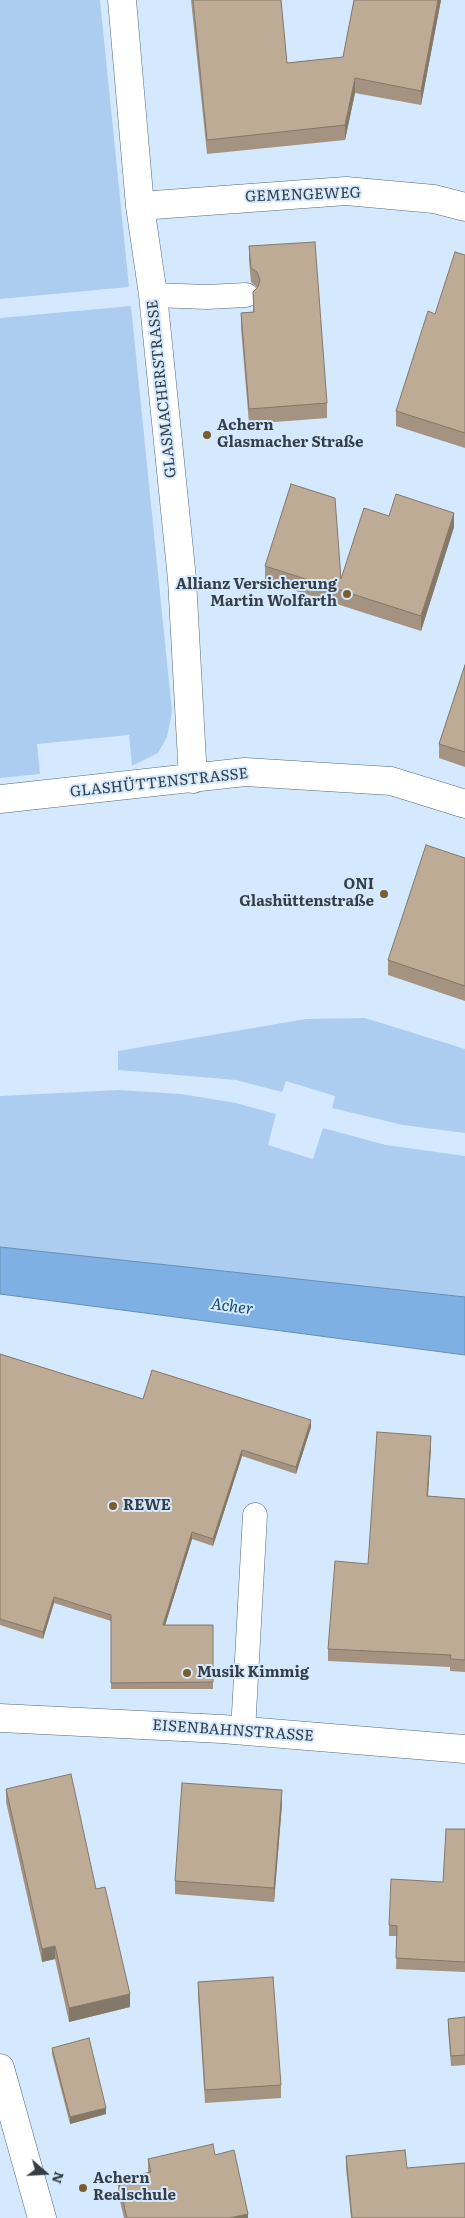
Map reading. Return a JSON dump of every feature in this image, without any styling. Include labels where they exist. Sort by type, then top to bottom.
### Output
[{"type":"street","name":"GLASMACHERSTRASSE","points":[[122,0],[140,206],[153,295],[182,579],[193,779]]},
{"type":"street","name":"GEMENGEWEG","points":[[140,206],[346,190],[434,199],[465,206]]},
{"type":"street","name":"GLASHÜTTENSTRASSE","points":[[0,799],[245,772],[392,781],[465,804]]},
{"type":"street","name":"EISENBAHNSTRASSE","points":[[0,1718],[243,1731],[465,1749]]},
{"type":"street","points":[[0,2068],[42,2218]]},
{"type":"lane","points":[[153,295],[207,297],[246,294]]},
{"type":"lane","points":[[243,1731],[255,1515]]},
{"type":"shaded area","points":[[0,0],[100,0],[129,287],[0,299]]},
{"type":"shaded area","points":[[131,306],[172,712],[167,737],[158,753],[132,766],[129,735],[37,744],[40,774],[0,778],[0,318]]},
{"type":"shaded area","points":[[365,1018],[465,1049],[465,1133],[403,1125],[332,1108],[335,1096],[286,1081],[282,1092],[236,1080],[118,1070],[118,1051],[306,1019]]},
{"type":"shaded area","points":[[119,1090],[181,1094],[236,1103],[276,1114],[268,1145],[313,1159],[323,1128],[386,1145],[465,1156],[465,1297],[0,1247],[0,1096]]},
{"type":"water","name":"Acher","points":[[0,1247],[465,1297],[465,1355],[0,1294]]},
{"type":"building","points":[[193,0],[281,0],[287,63],[343,57],[354,0],[438,0],[421,91],[355,78],[345,125],[207,140]]},
{"type":"building","points":[[315,242],[327,403],[249,409],[241,313],[254,312],[253,292],[258,287],[260,280],[257,272],[251,268],[249,246]]},
{"type":"building","points":[[455,252],[465,255],[465,433],[396,411],[428,311],[435,314]]},
{"type":"building","points":[[291,484],[335,498],[341,579],[364,508],[389,516],[396,494],[454,513],[421,616],[265,566]]},
{"type":"building","points":[[465,665],[465,752],[439,744]]},
{"type":"building","points":[[426,845],[465,858],[465,986],[388,960]]},
{"type":"building","name":"REWE","points":[[0,1354],[143,1399],[152,1370],[311,1420],[296,1467],[242,1450],[213,1539],[192,1532],[163,1625],[213,1625],[213,1682],[111,1683],[111,1615],[54,1597],[43,1632],[0,1619]]},
{"type":"building","points":[[377,1432],[431,1436],[427,1496],[465,1499],[465,1660],[450,1659],[451,1655],[328,1649],[335,1561],[368,1564]]},
{"type":"building","points":[[71,1774],[96,1889],[105,1887],[130,1994],[69,2008],[55,1946],[42,1949],[6,1789]]},
{"type":"building","points":[[182,1783],[282,1790],[274,1888],[175,1881]]},
{"type":"building","points":[[446,1829],[465,1829],[465,1962],[396,1958],[397,1926],[389,1925],[391,1879],[443,1882]]},
{"type":"building","points":[[273,1977],[281,2085],[205,2090],[198,1982]]},
{"type":"building","points":[[465,2017],[465,2055],[451,2056],[448,2019]]},
{"type":"building","points":[[89,2038],[106,2108],[70,2117],[52,2048]]},
{"type":"building","points":[[213,2144],[215,2155],[234,2150],[248,2214],[229,2218],[127,2218],[118,2179],[151,2172],[148,2159]]},
{"type":"building","points":[[405,2150],[407,2168],[465,2163],[465,2218],[352,2218],[346,2156]]},
{"type":"place","name":"Achern Glasmacher Straße","points":[[207,435]]},
{"type":"place","name":"Allianz Versicherung Martin Wolfarth","points":[[347,594]]},
{"type":"place","name":"ONI Glashüttenstraße","points":[[384,894]]},
{"type":"place","name":"REWE","points":[[113,1506]]},
{"type":"place","name":"Musik Kimmig","points":[[187,1673]]},
{"type":"place","name":"Achern Realschule","points":[[83,2188]]}]
